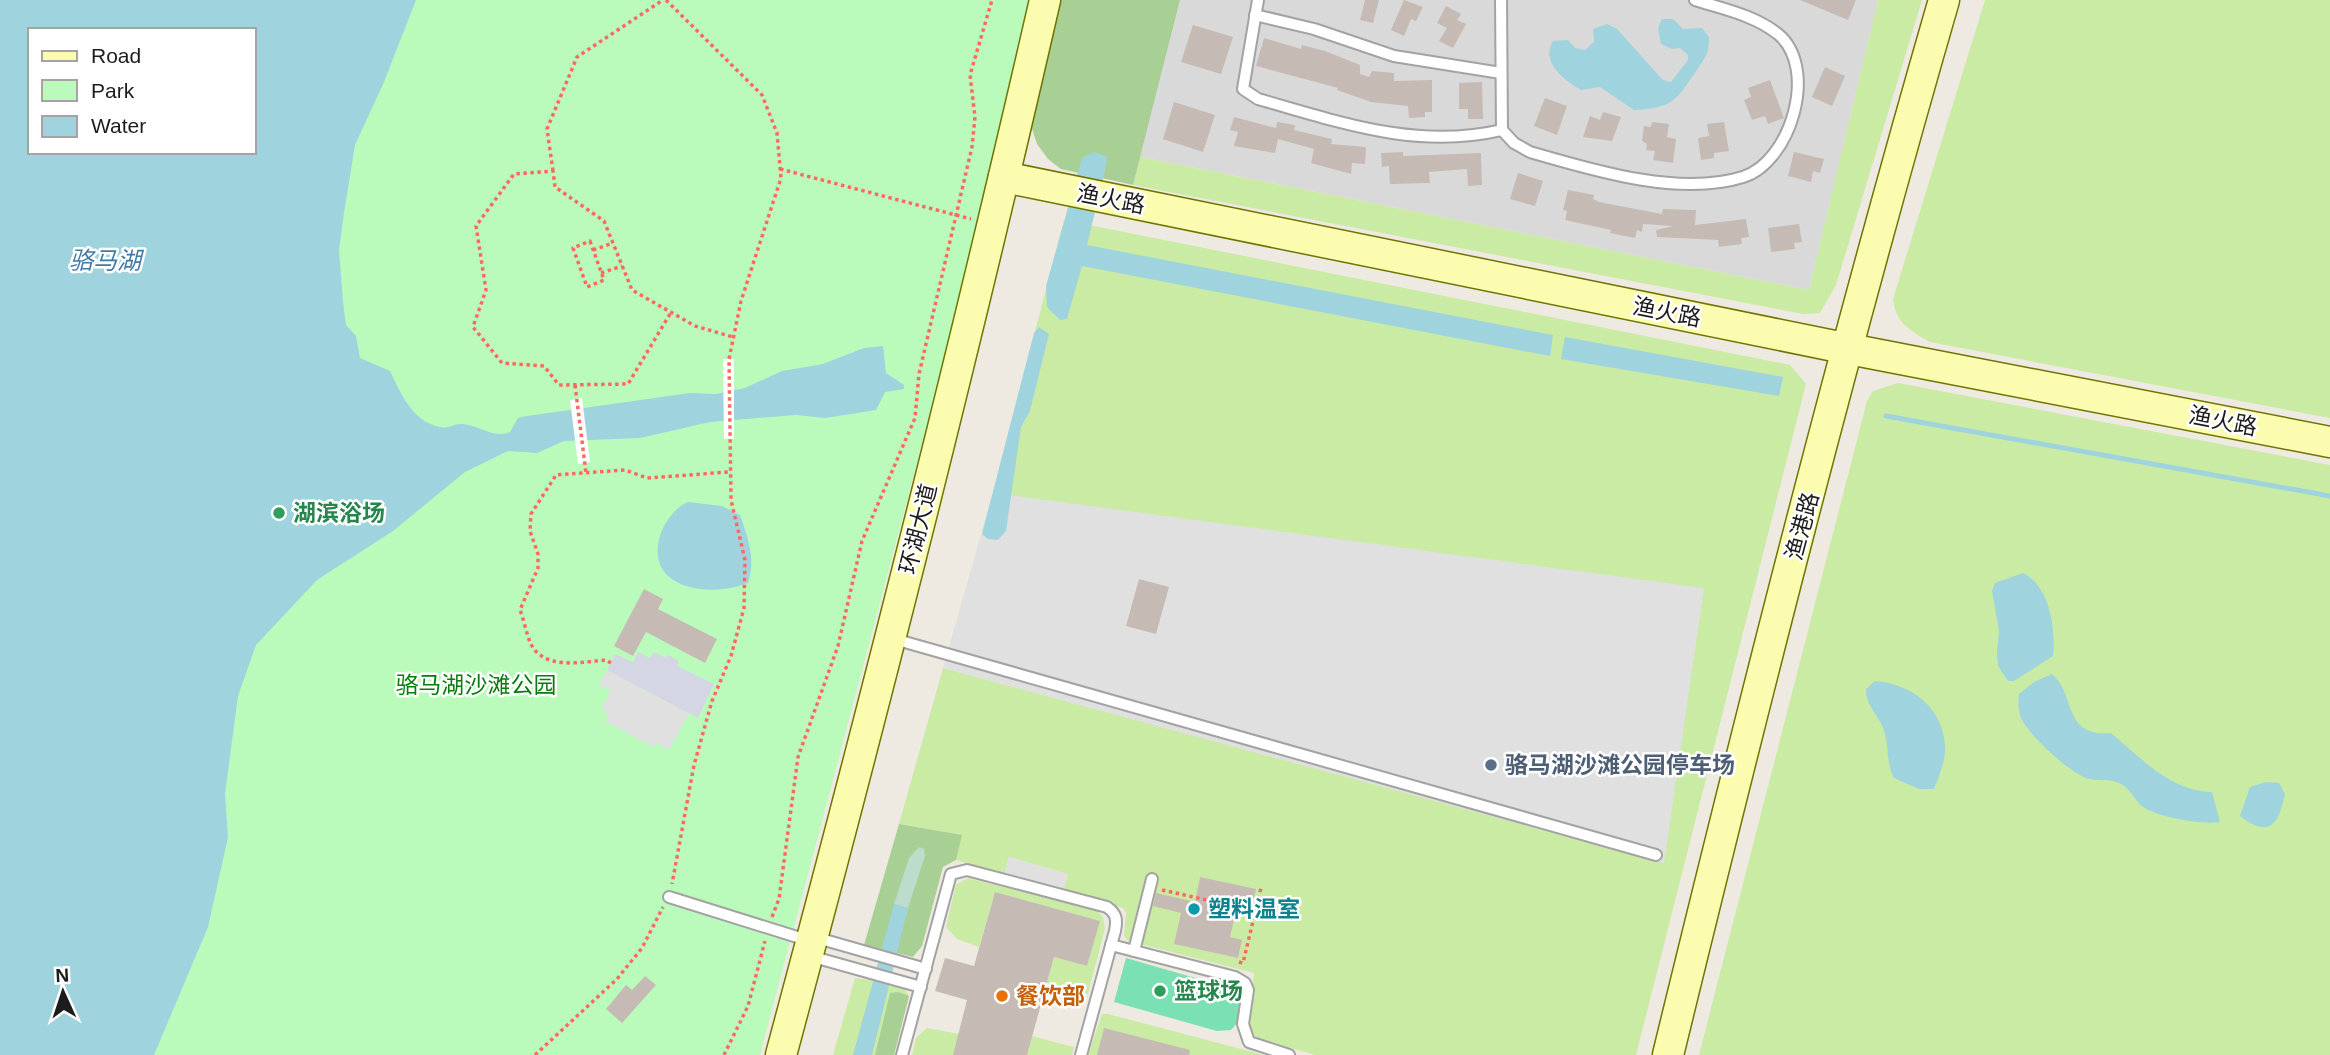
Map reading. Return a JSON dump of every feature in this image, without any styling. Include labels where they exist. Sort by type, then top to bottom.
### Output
[{"type":"street","name":"环湖大道","points":[[781,1055],[891,638],[994,225],[1045,0]]},
{"type":"street","name":"渔港路","points":[[1668,1055],[1744,744],[1889,190],[1944,0]]},
{"type":"street","name":"渔火路","points":[[1004,177],[1849,349],[2330,442]]},
{"type":"lane","points":[[1258,0],[1243,89],[1258,99],[1373,131],[1442,139],[1502,130]]},
{"type":"lane","points":[[1501,0],[1502,130],[1514,143],[1530,152],[1646,182],[1742,178],[1761,169],[1776,154],[1789,129],[1797,82],[1791,53],[1779,35],[1750,17],[1695,0]]},
{"type":"lane","points":[[1255,15],[1314,29],[1394,56],[1501,73]]},
{"type":"lane","points":[[891,638],[1656,855]]},
{"type":"lane","points":[[902,1055],[951,874],[960,871],[1107,907],[1117,919],[1081,1055]]},
{"type":"lane","points":[[1134,951],[1151,883]]},
{"type":"lane","points":[[669,897],[768,928],[921,987]]},
{"type":"lane","points":[[810,944],[926,969]]},
{"type":"lane","points":[[1111,945],[1235,977],[1245,983],[1248,990],[1243,1033],[1248,1042],[1289,1055]]},
{"type":"path","points":[[535,1055],[617,979],[642,948],[669,897],[694,765],[712,701],[731,656],[744,608],[745,560],[731,500],[729,472],[729,359],[756,250],[780,178],[776,133],[762,95],[664,0],[577,57],[547,129],[555,187],[604,221],[632,290],[695,326],[733,337]]},
{"type":"path","points":[[724,1055],[747,1006],[768,928],[779,900],[798,757],[838,646],[862,541],[915,418],[919,374],[972,147],[975,117],[970,75],[992,0]]},
{"type":"path","points":[[780,169],[994,225]]},
{"type":"path","points":[[553,171],[514,174],[477,226],[486,290],[473,327],[502,363],[544,366],[559,384],[628,383],[670,313]]},
{"type":"path","points":[[590,242],[593,250],[604,280],[587,286],[573,248],[590,242]]},
{"type":"path","points":[[593,250],[613,243]]},
{"type":"path","points":[[601,273],[622,266]]},
{"type":"path","points":[[575,385],[586,473]]},
{"type":"path","points":[[611,663],[598,661],[564,665],[534,650],[520,610],[538,568],[538,554],[530,531],[531,514],[556,475],[625,470],[647,478],[729,472]]},
{"type":"path","points":[[1151,883],[1256,911]]},
{"type":"path","points":[[1231,960],[1243,963],[1261,888]]},
{"type":"shaded area","points":[[1180,0],[1878,0],[1809,290],[1140,157]]},
{"type":"shaded area","name":"骆马湖沙滩公园停车场","points":[[993,493],[1704,588],[1664,863],[943,668]]},
{"type":"shaded area","points":[[638,652],[650,658],[654,652],[666,658],[668,655],[679,661],[677,666],[714,684],[698,718],[607,670],[615,654],[633,662]]},
{"type":"shaded area","points":[[607,670],[689,713],[669,750],[656,743],[653,747],[605,721],[608,714],[601,710],[611,691],[599,685]]},
{"type":"shaded area","points":[[1009,857],[1068,874],[1063,891],[1004,874]]},
{"type":"green space","name":"骆马湖沙滩公园","points":[[289,0],[1029,0],[970,263],[760,1055],[0,1055],[0,1011],[253,154],[256,154],[256,143]]},
{"type":"green space","points":[[1059,0],[1180,0],[1133,185],[1061,169],[1048,159],[1037,144],[1030,122]]},
{"type":"green space","points":[[1878,0],[1922,0],[1836,285],[1820,313],[1803,314],[1133,185],[1140,157],[1809,290]]},
{"type":"green space","points":[[1985,0],[2330,0],[2330,418],[1930,342],[1900,320],[1893,299]]},
{"type":"green space","points":[[1064,220],[1790,365],[1806,384],[1636,1055],[1315,1055],[1257,1038],[1247,1025],[1254,973],[1128,941],[1124,936],[1126,913],[1123,908],[1063,891],[1068,874],[1009,857],[1004,874],[956,860],[961,835],[899,824],[943,668],[1665,862],[993,493]]},
{"type":"green space","points":[[1898,383],[2330,465],[2330,1055],[1699,1055],[1867,401],[1873,391]]},
{"type":"green space","points":[[899,824],[962,835],[956,860],[943,867],[922,946],[913,957],[864,945]]},
{"type":"green space","points":[[919,847],[924,849],[925,856],[908,908],[894,904],[909,858]]},
{"type":"green space","points":[[968,878],[1097,911],[1103,917],[1105,928],[1088,994],[1047,983],[1054,957],[1087,966],[1099,921],[995,892],[979,947],[957,939],[946,927],[956,885]]},
{"type":"green space","name":"篮球场","points":[[1126,958],[1237,990],[1242,999],[1237,1023],[1231,1030],[1217,1031],[1114,1002]]},
{"type":"green space","points":[[855,978],[902,985],[909,996],[894,1055],[833,1055]]},
{"type":"green space","points":[[898,992],[909,996],[894,1055],[875,1055],[890,993]]},
{"type":"green space","points":[[1102,1014],[1108,1014],[1264,1055],[1088,1055]]},
{"type":"green space","points":[[927,1028],[959,1034],[953,1055],[912,1055],[916,1038]]},
{"type":"green space","points":[[1032,1036],[1074,1047],[1072,1055],[1027,1055]]},
{"type":"water","name":"骆马湖","points":[[0,0],[416,0],[384,82],[355,145],[339,250],[346,325],[356,336],[360,358],[390,371],[409,406],[422,419],[440,427],[462,424],[504,434],[510,432],[518,418],[690,393],[716,394],[745,388],[782,371],[823,364],[864,348],[883,346],[886,373],[904,385],[904,389],[885,392],[876,410],[825,418],[796,415],[710,422],[640,438],[564,441],[537,453],[508,451],[465,472],[393,531],[317,580],[256,645],[238,696],[225,794],[228,837],[208,927],[154,1055],[0,1055]]},
{"type":"water","points":[[1662,19],[1673,19],[1683,29],[1702,28],[1709,37],[1704,59],[1680,94],[1659,107],[1634,110],[1600,87],[1581,90],[1561,76],[1549,56],[1553,41],[1568,40],[1575,48],[1585,50],[1594,42],[1593,29],[1607,24],[1617,29],[1663,80],[1671,82],[1688,60],[1688,55],[1680,48],[1672,49],[1661,44],[1658,28]]},
{"type":"water","points":[[1094,152],[1107,157],[1087,245],[1553,335],[1550,356],[1082,266],[1067,319],[1060,320],[1047,307],[1046,286],[1082,158]]},
{"type":"water","points":[[1039,327],[1049,334],[1030,411],[1021,427],[1006,531],[998,540],[988,539],[982,534],[1034,333]]},
{"type":"water","points":[[1565,337],[1783,377],[1779,396],[1561,359]]},
{"type":"water","points":[[688,502],[722,506],[740,515],[751,557],[748,583],[729,588],[696,588],[677,582],[661,567],[658,557],[660,535],[672,515]]},
{"type":"water","points":[[2023,573],[2032,579],[2045,598],[2052,622],[2053,656],[2014,681],[2008,681],[1998,666],[1999,631],[1992,591],[1995,583]]},
{"type":"water","points":[[2052,674],[2060,683],[2077,722],[2095,733],[2111,733],[2169,779],[2183,786],[2212,792],[2220,822],[2192,821],[2150,811],[2121,784],[2082,776],[2052,754],[2027,727],[2018,705],[2019,694],[2034,682]]},
{"type":"water","points":[[1875,681],[1901,687],[1912,693],[1923,700],[1938,720],[1943,732],[1945,751],[1934,789],[1919,789],[1894,778],[1883,728],[1866,695],[1866,689]]},
{"type":"water","points":[[2266,782],[2279,783],[2285,794],[2275,821],[2265,827],[2250,823],[2240,816],[2250,787]]},
{"type":"water","points":[[894,904],[908,908],[872,1055],[853,1055]]},
{"type":"pier","points":[[723,359],[734,359],[734,439],[724,439]]},
{"type":"pier","points":[[582,398],[590,462],[578,464],[570,400]]},
{"type":"building","points":[[1365,0],[1379,0],[1373,23],[1360,20]]},
{"type":"building","points":[[1404,0],[1423,7],[1416,21],[1411,19],[1404,36],[1391,30]]},
{"type":"building","points":[[1800,0],[1856,0],[1848,20]]},
{"type":"building","points":[[1446,6],[1461,14],[1457,20],[1466,24],[1453,48],[1439,41],[1447,28],[1437,23]]},
{"type":"building","points":[[1193,25],[1233,37],[1221,74],[1181,62]]},
{"type":"building","points":[[1264,38],[1301,49],[1302,45],[1325,51],[1360,65],[1360,74],[1369,77],[1372,71],[1394,73],[1394,81],[1432,80],[1432,112],[1425,112],[1425,117],[1409,118],[1408,106],[1371,102],[1337,90],[1338,88],[1256,66]]},
{"type":"building","points":[[1825,67],[1845,76],[1832,106],[1812,97]]},
{"type":"building","points":[[1770,80],[1784,118],[1768,124],[1765,116],[1752,120],[1744,100],[1751,97],[1748,88]]},
{"type":"building","points":[[1482,82],[1483,119],[1468,119],[1468,109],[1459,109],[1459,83]]},
{"type":"building","points":[[1545,98],[1567,106],[1557,135],[1534,126]]},
{"type":"building","points":[[1174,102],[1215,115],[1203,152],[1163,139]]},
{"type":"building","points":[[1603,112],[1621,117],[1612,141],[1583,137],[1590,116],[1600,120]]},
{"type":"building","points":[[1234,117],[1276,128],[1277,122],[1295,125],[1294,130],[1332,139],[1331,144],[1366,147],[1365,164],[1352,163],[1351,174],[1311,163],[1314,149],[1278,139],[1275,153],[1234,146],[1238,132],[1230,130]]},
{"type":"building","points":[[1652,122],[1669,124],[1667,137],[1676,139],[1673,163],[1653,160],[1655,151],[1646,150],[1647,144],[1642,141],[1644,126],[1651,127]]},
{"type":"building","points":[[1724,122],[1729,151],[1714,153],[1714,158],[1701,160],[1698,138],[1709,136],[1707,124]]},
{"type":"building","points":[[1403,152],[1403,156],[1481,153],[1482,185],[1468,186],[1467,169],[1429,172],[1430,183],[1390,184],[1389,166],[1382,167],[1381,153]]},
{"type":"building","points":[[1794,152],[1824,159],[1820,173],[1813,171],[1811,182],[1788,176]]},
{"type":"building","points":[[1518,173],[1543,181],[1535,206],[1510,199]]},
{"type":"building","points":[[1568,190],[1594,195],[1593,199],[1599,202],[1662,214],[1663,209],[1696,210],[1695,225],[1746,219],[1749,237],[1741,238],[1742,244],[1719,247],[1718,240],[1657,237],[1656,230],[1673,226],[1643,224],[1642,232],[1637,230],[1635,238],[1610,233],[1611,230],[1565,220],[1567,211],[1563,210]]},
{"type":"building","points":[[1799,224],[1802,242],[1794,243],[1795,249],[1771,252],[1768,228]]},
{"type":"building","points":[[1139,579],[1169,587],[1156,634],[1126,626]]},
{"type":"building","points":[[644,589],[663,599],[658,609],[717,639],[705,663],[646,632],[633,656],[614,646]]},
{"type":"building","points":[[1200,877],[1256,889],[1252,906],[1238,903],[1230,937],[1242,940],[1238,958],[1174,944],[1181,913],[1153,906],[1156,893],[1195,902]]},
{"type":"building","points":[[995,892],[1100,921],[1087,966],[1054,957],[1027,1055],[953,1055],[967,1000],[935,991],[945,958],[974,966]]},
{"type":"building","points":[[645,976],[656,985],[622,1023],[606,1009],[626,985],[632,990]]},
{"type":"building","points":[[1104,1028],[1190,1050],[1189,1055],[1097,1055]]},
{"type":"waterway","points":[[1886,416],[2330,496]]},
{"type":"place","name":"湖滨浴场","points":[[279,513]]},
{"type":"place","name":"骆马湖沙滩公园停车场","points":[[1491,765]]},
{"type":"place","name":"塑料温室","points":[[1194,909]]},
{"type":"place","name":"篮球场","points":[[1160,991]]},
{"type":"place","name":"餐饮部","points":[[1002,996]]}]
